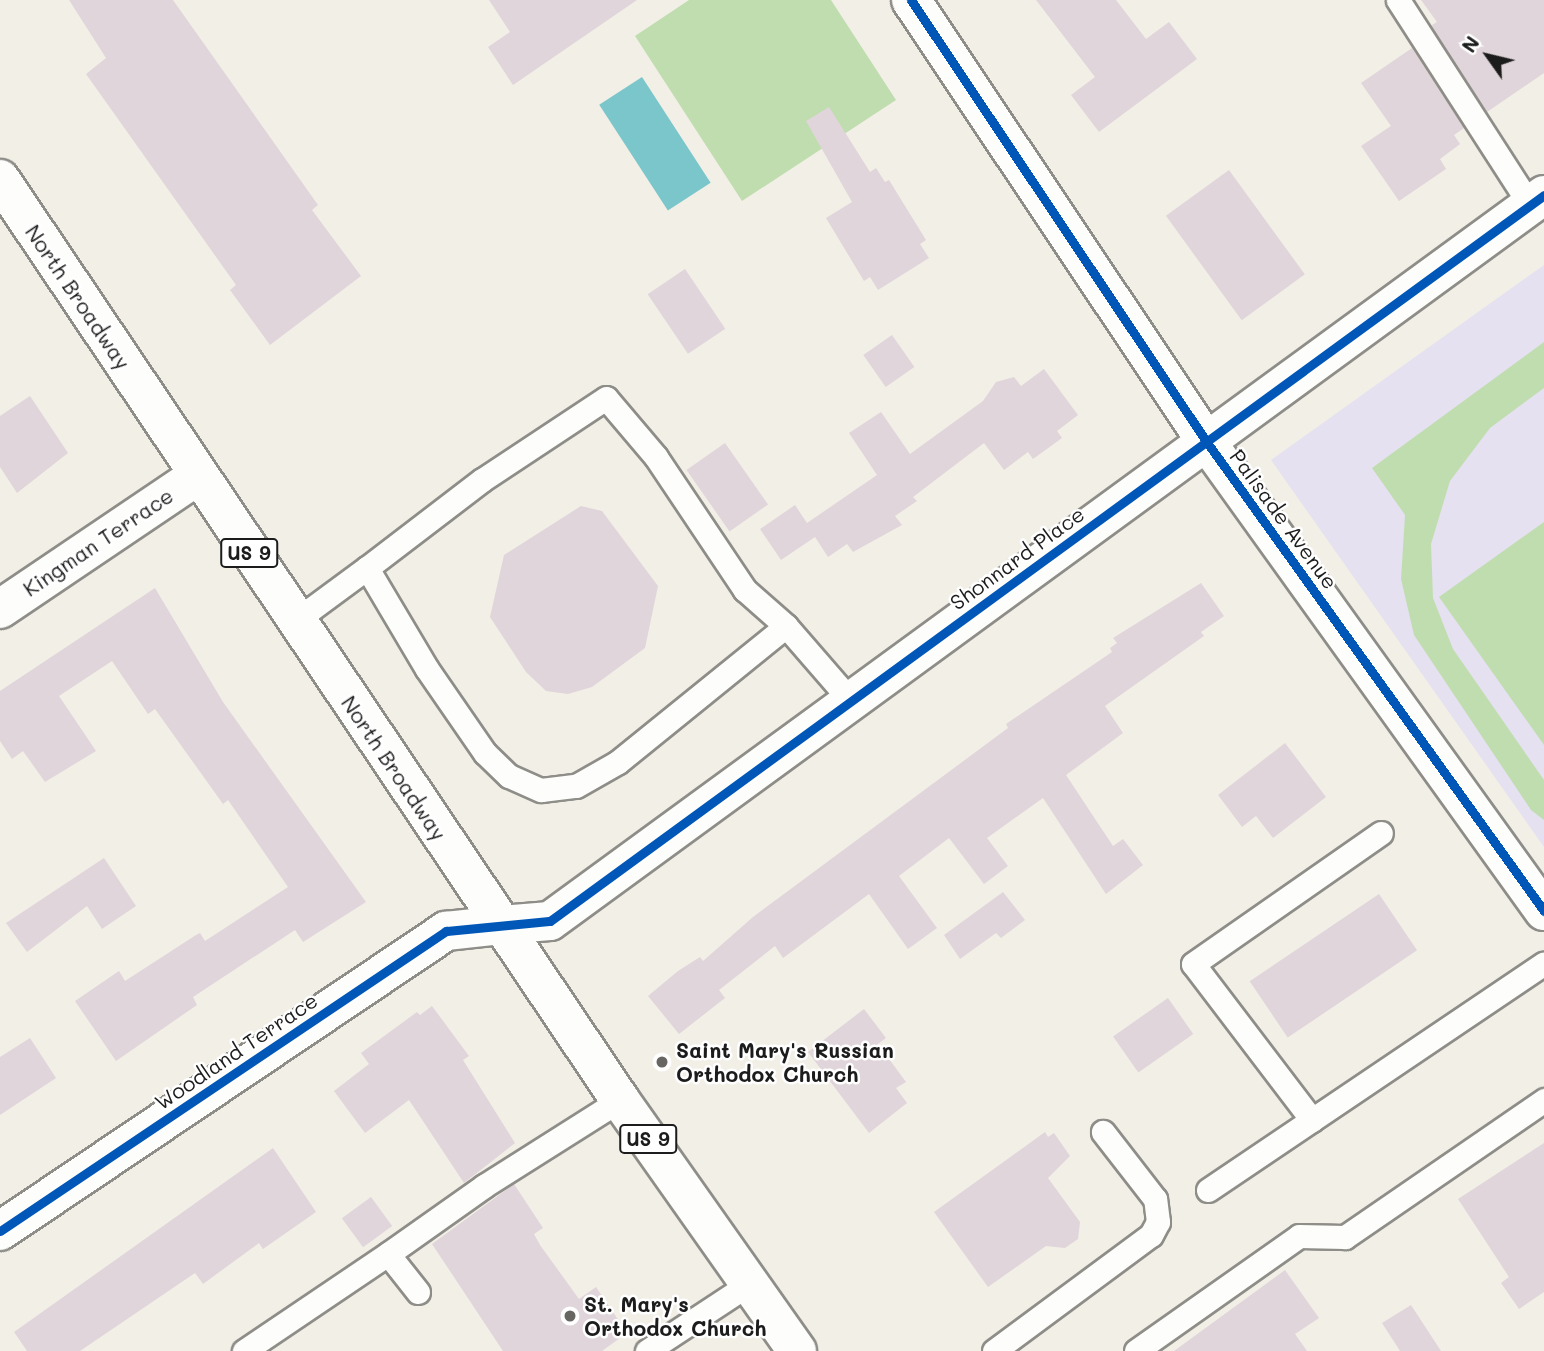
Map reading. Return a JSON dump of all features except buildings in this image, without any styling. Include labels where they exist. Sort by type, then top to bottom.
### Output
[{"type":"street","name":"Palisade Avenue","points":[[912,0],[1206,441],[1544,911]]},
{"type":"street","name":"North Broadway","points":[[0,179],[197,476],[620,1100],[797,1351]]},
{"type":"street","name":"Shonnard Place","points":[[502,925],[550,921],[1537,200]]},
{"type":"street","name":"Kingman Terrace","points":[[0,608],[197,476]]},
{"type":"street","name":"Woodland Terrace","points":[[0,1231],[446,931],[502,925]]},
{"type":"lane","points":[[1398,0],[1537,200]]},
{"type":"lane","points":[[295,621],[482,480],[606,398],[656,457],[745,590],[786,626],[851,701]]},
{"type":"lane","points":[[367,568],[427,670],[485,753],[509,776],[541,790],[576,786],[618,762],[786,626]]},
{"type":"lane","points":[[1312,1120],[1193,964],[1381,833]]},
{"type":"lane","points":[[1208,1190],[1544,963]]},
{"type":"lane","points":[[244,1351],[484,1186],[620,1100]]},
{"type":"lane","points":[[1136,1351],[1299,1236],[1345,1237],[1544,1100]]},
{"type":"lane","points":[[993,1351],[1150,1235],[1158,1222],[1155,1199],[1103,1132]]},
{"type":"lane","points":[[388,1254],[418,1292]]},
{"type":"lane","points":[[647,1351],[750,1284]]},
{"type":"shaded area","points":[[1544,265],[1544,847],[1271,460]]},
{"type":"green space","points":[[689,0],[831,0],[896,100],[742,201],[635,36]]},
{"type":"green space","points":[[1544,342],[1544,388],[1490,428],[1450,481],[1431,544],[1433,598],[1453,649],[1544,780],[1544,820],[1531,810],[1414,635],[1401,579],[1405,515],[1372,468]]},
{"type":"green space","points":[[1544,522],[1544,745],[1439,597]]},
{"type":"water","points":[[642,77],[711,183],[668,210],[599,105]]},
{"type":"cycle path","points":[[911,0],[1206,441],[1544,911]]},
{"type":"cycle path","points":[[0,1231],[446,931],[550,921],[1544,195]]},
{"type":"place","name":"Saint Mary's Russian Orthodox Church","points":[[662,1062]]},
{"type":"place","name":"St. Mary's Orthodox Church","points":[[570,1316]]}]
